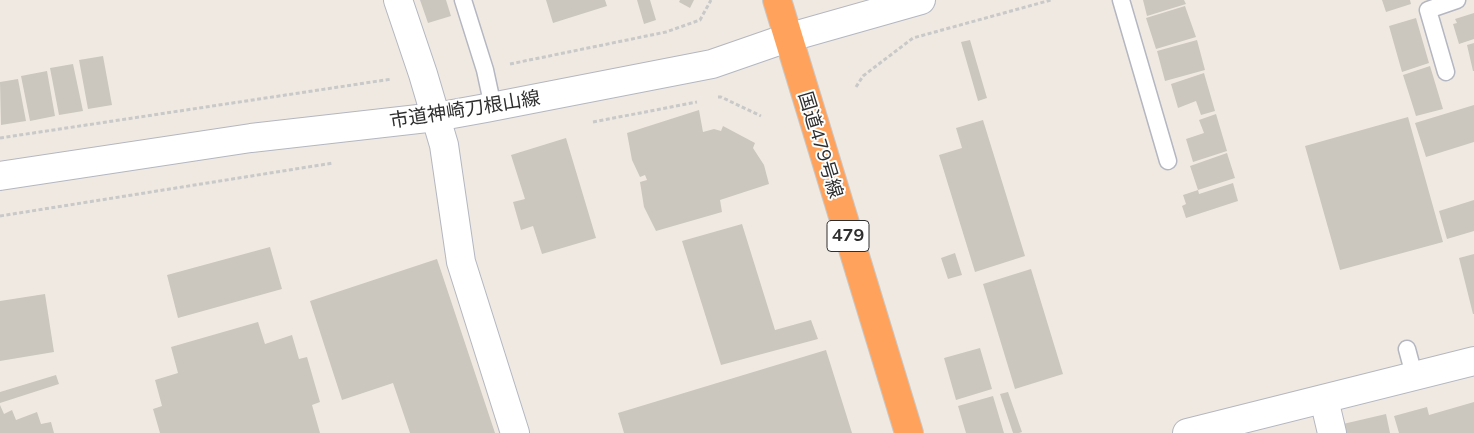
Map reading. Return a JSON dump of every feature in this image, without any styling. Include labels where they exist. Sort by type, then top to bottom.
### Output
[{"type":"highway","name":"国道479号線","points":[[776,0],[909,433]]},
{"type":"street","points":[[398,0],[424,74],[444,145],[461,262],[515,433]]},
{"type":"street","name":"市道神崎刀根山線","points":[[0,176],[250,138],[436,117],[494,107],[712,64],[788,38],[921,0]]},
{"type":"street","points":[[1187,433],[1474,361]]},
{"type":"street","points":[[1324,399],[1332,433]]},
{"type":"lane","points":[[463,0],[485,70],[494,107]]},
{"type":"lane","points":[[1121,0],[1168,161]]},
{"type":"lane","points":[[1446,72],[1428,10],[1457,0]]},
{"type":"lane","points":[[1407,349],[1414,375]]},
{"type":"path","points":[[485,70],[666,32],[700,20],[711,0]]},
{"type":"path","points":[[856,88],[863,76],[913,38],[1051,0]]},
{"type":"path","points":[[0,138],[424,74]]},
{"type":"building","points":[[420,0],[446,0],[451,16],[428,23]]},
{"type":"building","points":[[546,0],[605,0],[607,6],[553,23]]},
{"type":"building","points":[[637,0],[650,0],[656,20],[644,24]]},
{"type":"building","points":[[680,0],[694,0],[690,8],[679,2]]},
{"type":"building","points":[[1143,0],[1184,0],[1186,4],[1147,16]]},
{"type":"building","points":[[1382,0],[1410,0],[1411,4],[1386,12]]},
{"type":"building","points":[[1185,6],[1196,37],[1156,49],[1146,18]]},
{"type":"building","points":[[1474,13],[1474,39],[1459,44],[1453,24],[1457,23],[1455,19]]},
{"type":"building","points":[[1416,18],[1429,63],[1402,72],[1389,26]]},
{"type":"building","points":[[970,40],[987,98],[978,101],[961,42]]},
{"type":"building","points":[[1197,40],[1205,70],[1165,81],[1157,51]]},
{"type":"building","points":[[1474,43],[1474,71],[1473,71],[1467,45]]},
{"type":"building","points":[[103,56],[112,105],[88,109],[79,60]]},
{"type":"building","points":[[73,64],[83,111],[59,115],[50,68]]},
{"type":"building","points":[[1430,66],[1443,109],[1416,116],[1403,75]]},
{"type":"building","points":[[47,71],[55,116],[30,121],[21,76]]},
{"type":"building","points":[[1204,73],[1215,111],[1201,115],[1196,101],[1178,108],[1171,84]]},
{"type":"building","points":[[18,79],[26,121],[1,125],[0,82]]},
{"type":"building","points":[[1474,105],[1474,142],[1426,157],[1415,123]]},
{"type":"building","points":[[699,110],[703,132],[714,129],[721,131],[723,126],[755,143],[753,148],[764,165],[769,184],[720,200],[722,212],[656,231],[644,207],[640,182],[647,180],[645,175],[640,177],[632,160],[627,133]]},
{"type":"building","points":[[1216,114],[1227,151],[1193,162],[1186,139],[1204,133],[1199,120]]},
{"type":"building","points":[[1408,117],[1443,242],[1340,270],[1305,146]]},
{"type":"building","points":[[983,120],[1025,256],[975,272],[939,155],[962,148],[956,128]]},
{"type":"building","points":[[566,138],[596,238],[542,254],[533,226],[521,230],[513,202],[525,199],[511,155]]},
{"type":"building","points":[[1227,153],[1235,178],[1198,190],[1190,166]]},
{"type":"building","points":[[1233,183],[1238,201],[1186,218],[1182,206],[1186,204],[1183,195],[1198,190],[1199,194]]},
{"type":"building","points":[[1474,200],[1474,231],[1447,239],[1439,211]]},
{"type":"building","points":[[742,224],[775,330],[811,320],[818,339],[721,365],[682,241]]},
{"type":"building","points":[[270,247],[282,289],[178,318],[167,275]]},
{"type":"building","points":[[955,253],[962,275],[948,279],[941,258]]},
{"type":"building","points":[[1474,254],[1474,314],[1473,314],[1459,258]]},
{"type":"building","points":[[437,259],[495,433],[410,433],[393,383],[342,400],[310,301]]},
{"type":"building","points":[[1031,269],[1063,374],[1015,389],[983,284]]},
{"type":"building","points":[[45,294],[54,352],[0,361],[0,301]]},
{"type":"building","points":[[258,322],[265,344],[292,335],[299,359],[307,357],[320,402],[312,405],[320,433],[160,433],[153,409],[162,406],[155,380],[178,373],[171,347]]},
{"type":"building","points":[[980,348],[992,389],[956,400],[944,358]]},
{"type":"building","points":[[826,350],[852,433],[624,433],[618,413]]},
{"type":"building","points":[[56,375],[59,384],[0,403],[0,392]]},
{"type":"building","points":[[1008,392],[1022,432],[1019,433],[1013,433],[1000,394]]},
{"type":"building","points":[[993,396],[1004,433],[966,433],[958,406]]},
{"type":"building","points":[[1474,402],[1474,433],[1399,433],[1394,416],[1427,407],[1429,415]]},
{"type":"building","points":[[0,405],[4,414],[12,410],[16,420],[37,412],[41,424],[51,422],[54,433],[0,433]]},
{"type":"building","points":[[1386,414],[1390,433],[1346,433],[1343,424]]}]
